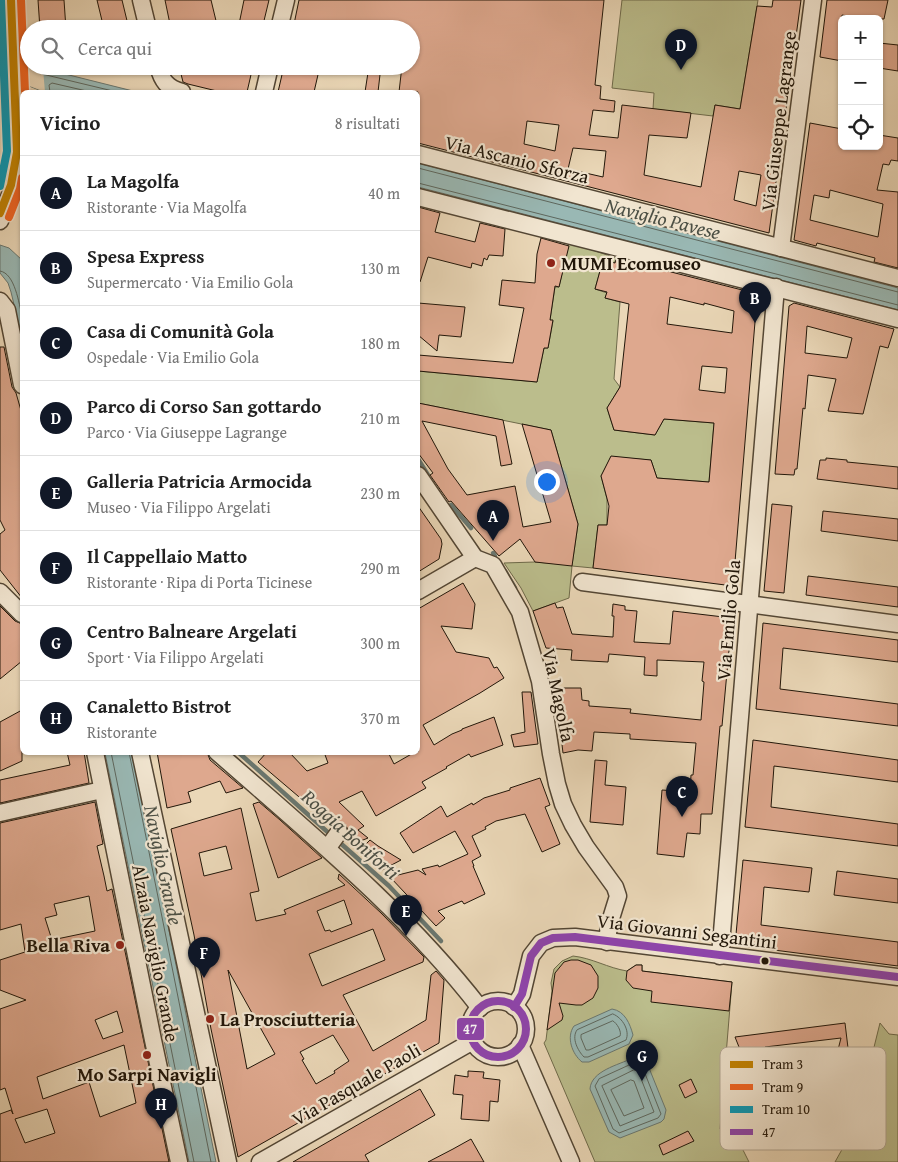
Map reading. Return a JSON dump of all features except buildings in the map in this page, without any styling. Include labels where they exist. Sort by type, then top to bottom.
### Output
[{"type":"street","points":[[14,0],[20,99]]},
{"type":"street","points":[[141,0],[146,20]]},
{"type":"street","points":[[281,20],[286,0]]},
{"type":"street","name":"Via Giuseppe Lagrange","points":[[781,248],[814,0]]},
{"type":"street","points":[[161,75],[162,78],[177,90]]},
{"type":"street","points":[[264,90],[268,75]]},
{"type":"street","name":"Via Ascanio Sforza","points":[[420,155],[898,278]]},
{"type":"street","points":[[0,221],[16,201],[20,159]]},
{"type":"street","points":[[420,197],[898,319]]},
{"type":"street","name":"Via Emilio Gola","points":[[720,956],[776,288]]},
{"type":"street","points":[[0,301],[7,310],[20,375]]},
{"type":"street","name":"Via Magolfa","points":[[420,478],[475,558],[493,565],[520,612],[540,681],[551,754],[563,804],[586,847],[615,887],[618,896],[609,926],[607,942]]},
{"type":"street","points":[[420,590],[475,558]]},
{"type":"street","points":[[582,582],[898,624]]},
{"type":"street","points":[[0,592],[20,612]]},
{"type":"street","name":"Alzaia Naviglio Grande","points":[[96,755],[179,1162]]},
{"type":"street","points":[[141,755],[228,1162]]},
{"type":"street","points":[[221,755],[389,906],[442,961],[480,1008]]},
{"type":"street","points":[[0,813],[102,790]]},
{"type":"street","points":[[329,846],[339,832]]},
{"type":"street","name":"Via Giovanni Segantini","points":[[514,1007],[522,994],[531,956],[541,943],[553,938],[575,937],[898,977]]},
{"type":"street","points":[[495,1001],[506,1002],[514,1007],[521,1014],[525,1024],[525,1035],[520,1045],[510,1054],[497,1057],[481,1051],[473,1041],[470,1032],[471,1022],[475,1014],[480,1008],[495,1001]]},
{"type":"street","name":"Via Pasquale Paoli","points":[[260,1162],[473,1041]]},
{"type":"street","points":[[520,1045],[571,1162]]},
{"type":"green space","points":[[622,0],[758,0],[740,109],[715,105],[713,116],[653,109],[654,93],[612,88]]},
{"type":"green space","points":[[569,242],[616,258],[615,263],[603,260],[595,289],[607,293],[605,298],[620,302],[614,379],[620,387],[607,408],[614,430],[655,435],[664,419],[714,423],[709,482],[657,478],[651,460],[611,457],[601,476],[607,499],[607,525],[598,525],[593,568],[572,566],[569,598],[533,611],[521,588],[504,563],[535,562],[572,565],[578,524],[551,430],[420,403],[420,371],[537,382],[544,348],[548,348],[553,321],[550,320],[555,287],[559,287]]},
{"type":"green space","points":[[573,956],[627,971],[636,965],[642,965],[642,971],[732,982],[727,1047],[720,1047],[720,1150],[743,1150],[749,1162],[595,1162],[544,1043],[546,1040],[554,969],[562,961]]},
{"type":"green space","points":[[880,1023],[889,1034],[898,1035],[898,1162],[835,1162],[842,1150],[886,1150],[886,1047],[874,1047]]},
{"type":"water","points":[[0,49],[1,58],[20,63],[20,75],[69,75],[129,90],[39,90],[14,80],[0,78]]},
{"type":"water","points":[[420,164],[898,288],[898,310],[420,188]]},
{"type":"water","points":[[0,245],[9,248],[20,258],[20,330],[8,283],[0,273]]},
{"type":"water","points":[[105,755],[133,755],[216,1162],[189,1162]]},
{"type":"water","points":[[612,1009],[624,1015],[628,1022],[633,1035],[629,1044],[589,1062],[582,1062],[575,1055],[571,1045],[570,1035],[574,1026]]},
{"type":"water","points":[[633,1058],[641,1059],[647,1063],[666,1110],[664,1119],[661,1122],[620,1138],[609,1132],[590,1089],[595,1078],[600,1073]]},
{"type":"pier","points":[[2,58],[20,63],[20,75],[44,75],[45,90],[40,90],[3,77]]},
{"type":"waterway","points":[[420,462],[428,475]]},
{"type":"waterway","points":[[451,505],[471,528]]},
{"type":"waterway","points":[[505,571],[515,588]]},
{"type":"waterway","name":"Roggia Boniforti","points":[[241,755],[332,836]]},
{"type":"waterway","name":"Roggia Boniforti","points":[[338,841],[389,886],[441,941]]},
{"type":"tram line","name":"10","points":[[0,186],[7,151],[1,0]]},
{"type":"tram line","name":"3","points":[[0,213],[11,185],[17,152],[11,0]]},
{"type":"tram line","name":"9","points":[[21,0],[22,20]]},
{"type":"tram line","name":"9","points":[[24,75],[25,90]]},
{"type":"tram line","name":"9","points":[[9,217],[20,189]]},
{"type":"transit line","name":"47","points":[[514,1007],[522,994],[531,956],[541,943],[553,938],[575,937],[898,977]]},
{"type":"transit line","name":"47","points":[[498,1001],[509,1003],[518,1009],[524,1018],[526,1029],[524,1040],[518,1049],[509,1055],[498,1057],[487,1055],[478,1049],[472,1040],[470,1029],[472,1018],[478,1009],[487,1003],[498,1001]]},
{"type":"place","name":"Parco di Corso San gottardo","points":[[681,70]]},
{"type":"place","name":"MUMI Ecomuseo","points":[[551,263]]},
{"type":"place","name":"Spesa Express","points":[[755,323]]},
{"type":"place","name":"La Magolfa","points":[[493,541]]},
{"type":"place","name":"Casa di Comunità Gola","points":[[682,817]]},
{"type":"place","name":"Galleria Patricia Armocida","points":[[406,936]]},
{"type":"place","name":"Bella Riva","points":[[120,945]]},
{"type":"place","name":"Il Cappellaio Matto","points":[[204,978]]},
{"type":"place","name":"La Prosciutteria","points":[[210,1019]]},
{"type":"place","name":"Mo Sarpi Navigli","points":[[147,1055]]},
{"type":"place","name":"Centro Balneare Argelati","points":[[642,1081]]},
{"type":"place","name":"Canaletto Bistrot","points":[[161,1129]]},
{"type":"water label","name":"Naviglio Pavese","points":[[663,218]]},
{"type":"water label","name":"Naviglio Grande","points":[[164,865]]}]
